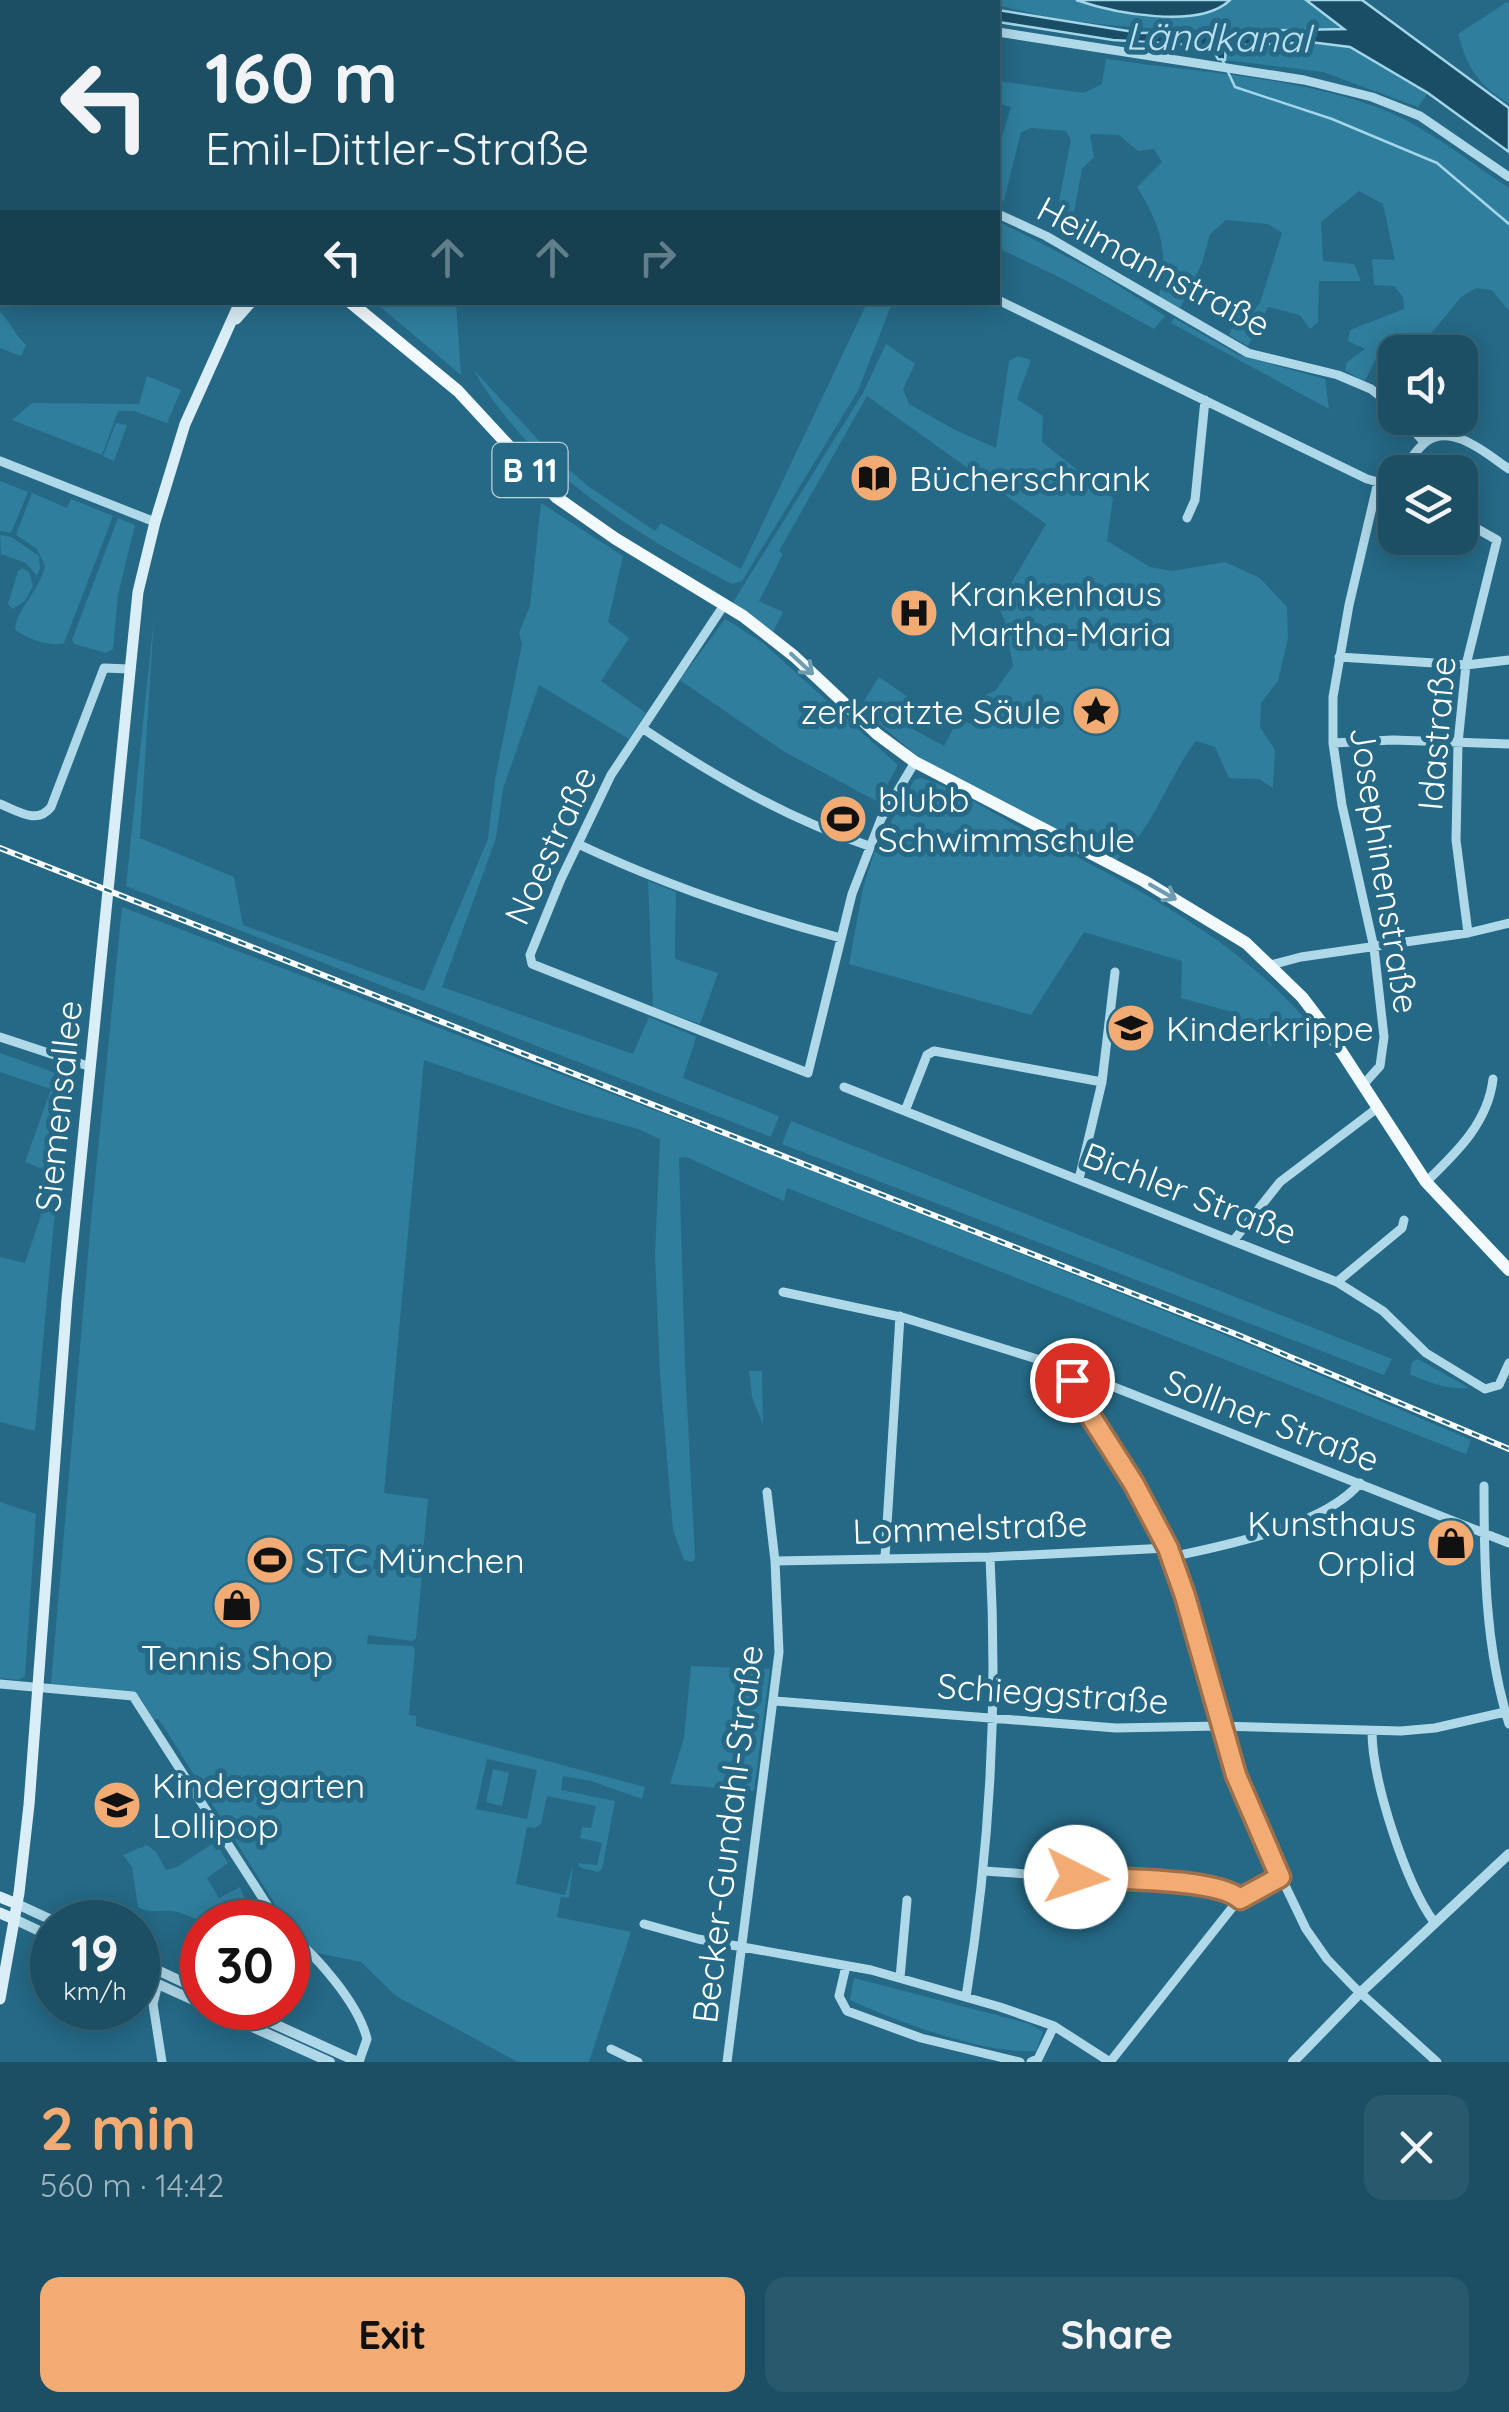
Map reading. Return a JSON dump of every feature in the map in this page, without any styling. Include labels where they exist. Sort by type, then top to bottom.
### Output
[{"type":"main road","name":"Siemensallee","points":[[0,1998],[16,1912],[38,1688],[88,1066],[138,592],[185,424],[239,305]]},
{"type":"main road","name":"Siemensallee","points":[[234,322],[248,305]]},
{"type":"main road","name":"B 11","points":[[354,305],[458,391],[556,497],[724,605],[794,656],[877,734],[915,762],[1144,881],[1228,931],[1272,965],[1328,1030],[1426,1182],[1509,1270]]},
{"type":"main road","points":[[0,1896],[16,1912]]},
{"type":"main road","points":[[0,1913],[16,1912]]},
{"type":"street","points":[[1000,32],[1218,65],[1372,97],[1420,116],[1509,178]]},
{"type":"street","name":"Heilmannstraße","points":[[1000,215],[1046,236],[1248,353],[1338,375],[1378,395]]},
{"type":"street","points":[[1000,301],[1378,482]]},
{"type":"street","points":[[1187,518],[1195,500],[1205,400]]},
{"type":"street","points":[[1418,435],[1424,442]]},
{"type":"street","points":[[1414,455],[1424,442],[1442,436],[1460,439],[1509,470]]},
{"type":"street","points":[[0,460],[155,522]]},
{"type":"street","name":"Josephinenstraße","points":[[1363,1085],[1377,1072],[1383,1055],[1374,948],[1348,838],[1333,743],[1332,697],[1378,482]]},
{"type":"street","name":"Idastraße","points":[[1468,933],[1456,840],[1458,743],[1466,665],[1497,540],[1478,529]]},
{"type":"street","name":"Noestraße","points":[[724,605],[611,775],[530,956],[532,964],[808,1073],[840,938]]},
{"type":"street","points":[[1339,657],[1466,665],[1509,660]]},
{"type":"street","points":[[0,804],[36,817],[45,814],[104,668],[130,669]]},
{"type":"street","points":[[642,728],[786,814],[869,846]]},
{"type":"street","points":[[1333,743],[1394,740],[1509,744]]},
{"type":"street","points":[[578,844],[692,893],[840,938],[869,846],[915,762]]},
{"type":"street","points":[[1272,965],[1509,923]]},
{"type":"street","points":[[1079,1180],[1102,1082],[1115,972]]},
{"type":"street","points":[[0,1037],[88,1066]]},
{"type":"street","points":[[905,1111],[927,1055],[934,1051],[1102,1082]]},
{"type":"street","points":[[1426,1182],[1474,1130],[1491,1094],[1492,1079]]},
{"type":"street","name":"Bichler Straße","points":[[844,1087],[1338,1282],[1383,1311],[1426,1353],[1478,1385],[1492,1389],[1498,1385],[1509,1363]]},
{"type":"street","points":[[1234,1240],[1280,1182],[1376,1108]]},
{"type":"street","points":[[1338,1282],[1402,1228],[1404,1220]]},
{"type":"street","name":"Sollner Straße","points":[[783,1292],[900,1316],[1066,1368],[1075,1375],[1509,1543]]},
{"type":"street","points":[[886,1557],[900,1316]]},
{"type":"street","points":[[1075,1375],[1072,1387],[1134,1484],[1169,1553],[1185,1596],[1220,1726],[1254,1822],[1315,1944],[1360,1993],[1437,2062]]},
{"type":"street","name":"Lommelstraße","points":[[775,1561],[1169,1553],[1291,1524],[1350,1495],[1360,1483]]},
{"type":"street","points":[[1484,1486],[1490,1627],[1509,1724]]},
{"type":"street","name":"Becker-Gundahl-Straße","points":[[727,2062],[779,1652],[767,1492]]},
{"type":"street","points":[[966,1997],[984,1871],[993,1718],[990,1557]]},
{"type":"street","points":[[0,1684],[133,1696],[264,1900]]},
{"type":"street","name":"Schieggstraße","points":[[775,1701],[1116,1728],[1220,1726],[1372,1731],[1435,1728],[1505,1712]]},
{"type":"street","points":[[1372,1731],[1383,1797],[1404,1859],[1434,1922]]},
{"type":"street","points":[[1292,2062],[1509,1854]]},
{"type":"street","points":[[984,1871],[1206,1886],[1232,1891],[1240,1899]]},
{"type":"street","points":[[644,1924],[661,1931],[900,1978],[966,1997],[1054,2026],[1110,2062],[1240,1899],[1280,1877]]},
{"type":"street","points":[[900,1978],[907,1900]]},
{"type":"street","points":[[16,1912],[30,1916]]},
{"type":"street","points":[[16,1912],[30,1922]]},
{"type":"street","points":[[287,2030],[358,2062],[367,2039],[360,2020],[325,1968],[310,1953]]},
{"type":"street","points":[[846,1966],[840,2000],[847,2011],[921,2038],[1020,2062]]},
{"type":"street","points":[[1031,2062],[1038,2060],[1054,2026]]},
{"type":"street","points":[[157,2030],[162,2062]]},
{"type":"street","points":[[259,2030],[330,2062]]},
{"type":"street","points":[[611,2049],[638,2062]]},
{"type":"shaded area","points":[[1000,0],[1306,0],[1344,27],[1308,31],[1152,28],[1036,14],[1000,5]]},
{"type":"shaded area","points":[[1507,2],[1509,104],[1476,75],[1458,34]]},
{"type":"shaded area","points":[[1310,42],[1350,47],[1428,93],[1418,107],[1323,72],[1225,60],[1225,46]]},
{"type":"shaded area","points":[[1106,59],[1307,87],[1389,112],[1425,131],[1509,188],[1509,311],[1492,290],[1476,288],[1461,297],[1430,335],[1378,335],[1378,355],[1364,382],[1345,370],[1347,362],[1365,349],[1348,341],[1350,330],[1404,309],[1403,297],[1394,286],[1374,285],[1372,259],[1395,260],[1383,204],[1359,191],[1321,222],[1323,261],[1354,264],[1361,281],[1319,281],[1318,322],[1310,329],[1300,315],[1268,307],[1248,346],[1229,335],[1238,316],[1253,311],[1260,303],[1282,233],[1268,224],[1226,220],[1210,234],[1202,263],[1180,308],[1159,297],[1161,239],[1137,187],[1162,162],[1154,149],[1138,151],[1119,135],[1092,134],[1094,157],[1082,169],[1073,218],[1060,220],[1057,211],[1071,140],[1066,131],[1031,128],[1021,132],[1004,201],[1000,200],[1000,143],[1011,107],[1000,104],[1000,81],[1084,93],[1102,84]]},
{"type":"shaded area","points":[[1000,222],[1102,275],[1165,316],[1154,329],[1000,249]]},
{"type":"shaded area","points":[[378,305],[456,305],[461,375]]},
{"type":"shaded area","points":[[866,305],[891,305],[858,391],[742,581],[732,584],[657,543],[586,495],[523,438],[473,369],[554,457],[588,486],[655,531],[661,523],[741,569]]},
{"type":"shaded area","points":[[0,312],[26,345],[21,356],[0,348]]},
{"type":"shaded area","points":[[1174,318],[1239,355],[1325,379],[1329,409],[1171,323]]},
{"type":"shaded area","points":[[886,344],[915,364],[903,389],[909,404],[996,448],[1009,361],[1018,356],[1031,360],[1017,399],[1043,416],[1042,442],[1113,498],[1107,541],[1150,567],[1173,571],[1225,562],[1260,578],[1287,607],[1288,638],[1278,681],[1261,703],[1260,727],[1275,750],[1273,788],[1259,779],[1229,778],[1215,747],[1196,741],[1140,834],[1116,860],[922,760],[863,710],[862,704],[879,677],[911,699],[900,722],[944,746],[958,719],[974,725],[982,696],[995,691],[1013,666],[1005,621],[998,606],[1046,524],[867,396],[779,551],[783,554],[759,601],[783,612],[773,632],[732,604],[863,393]]},
{"type":"shaded area","points":[[147,376],[181,390],[167,423],[134,411],[118,411],[102,455],[12,420],[32,403],[139,404]]},
{"type":"shaded area","points":[[116,423],[127,425],[114,461],[103,456]]},
{"type":"shaded area","points":[[0,481],[28,492],[11,533],[0,531]]},
{"type":"shaded area","points":[[32,493],[67,508],[71,499],[113,516],[64,643],[38,641],[15,629],[45,566],[37,549],[16,535]]},
{"type":"shaded area","points":[[541,503],[623,556],[608,622],[629,638],[601,681],[646,713],[629,739],[539,685],[503,789],[496,838],[442,987],[633,1054],[649,1017],[696,1037],[683,1078],[779,1116],[771,1137],[126,886],[154,618],[140,838],[234,877],[243,925],[424,991],[488,839],[495,780],[522,644],[519,633],[530,606]]},
{"type":"shaded area","points":[[118,518],[135,525],[118,595],[113,649],[106,653],[74,644],[72,640]]},
{"type":"shaded area","points":[[0,535],[11,537],[39,556],[37,576],[26,563],[1,554]]},
{"type":"shaded area","points":[[22,568],[29,572],[33,586],[25,601],[13,609],[8,604]]},
{"type":"shaded area","points":[[725,619],[763,643],[898,765],[878,802],[783,751],[680,680]]},
{"type":"shaded area","points":[[921,778],[960,794],[1174,911],[1244,960],[1306,1020],[1271,1046],[1232,1012],[1181,998],[1182,961],[1084,932],[1031,1015],[849,964],[863,888],[874,853],[914,780]]},
{"type":"shaded area","points":[[648,881],[676,892],[675,959],[718,973],[700,1024],[653,1007]]},
{"type":"shaded area","points":[[122,907],[793,1163],[1252,1346],[1471,1440],[1466,1454],[787,1188],[784,1201],[686,1157],[679,1158],[695,1558],[692,1562],[684,1560],[673,1530],[660,1374],[655,1254],[660,1139],[424,1060],[384,1493],[428,1499],[422,1564],[419,1567],[374,1560],[373,1569],[419,1571],[422,1575],[416,1638],[412,1641],[368,1635],[367,1644],[415,1649],[409,1715],[416,1716],[416,1726],[645,1787],[642,1799],[591,1781],[563,1776],[561,1790],[615,1801],[602,1869],[598,1872],[581,1868],[577,1863],[597,1865],[602,1843],[580,1838],[582,1827],[591,1828],[596,1806],[547,1796],[541,1824],[527,1827],[516,1884],[565,1895],[573,1865],[569,1898],[561,1897],[557,1917],[631,1932],[589,2062],[518,2062],[396,1996],[361,1962],[318,1953],[310,1946],[310,1900],[272,1900],[164,1727],[158,1719],[154,1720],[140,1697],[133,1692],[51,1684]],"holes":[[[487,1759],[537,1770],[527,1819],[476,1809]]]},
{"type":"shaded area","points":[[0,1053],[70,1078],[35,1431],[0,1422],[0,1257],[25,1263],[55,1174],[25,1162],[51,1089],[0,1072]]},
{"type":"shaded area","points":[[791,1121],[1392,1359],[1384,1375],[787,1146],[782,1144]]},
{"type":"shaded area","points":[[1418,1359],[1469,1388],[1440,1385],[1410,1374],[1412,1362]]},
{"type":"shaded area","points":[[749,1371],[762,1371],[763,1425],[752,1397]]},
{"type":"shaded area","points":[[0,1502],[36,1514],[25,1676],[19,1680],[0,1678]]},
{"type":"shaded area","points":[[691,1666],[770,1669],[754,1791],[670,1784],[684,1738]]},
{"type":"shaded area","points":[[493,1769],[509,1773],[502,1806],[486,1802]]},
{"type":"shaded area","points":[[215,1842],[228,1863],[207,1878],[219,1898],[240,1887],[246,1900],[180,1900],[180,1913],[160,1911],[160,1900],[137,1900],[132,1867],[123,1855],[147,1845],[166,1870]]},
{"type":"shaded area","points":[[854,1978],[1030,2024],[1043,2032],[1036,2051],[993,2048],[942,2035],[850,2000]]},
{"type":"water","points":[[1076,0],[1230,0],[1216,9],[1178,17],[1133,14]]},
{"type":"water","name":"Ländkanal","points":[[1306,0],[1362,0],[1509,108],[1509,152],[1428,93],[1350,47],[1310,42],[1226,46],[1225,60],[1218,59],[1211,46],[1113,40],[1000,22],[1000,10],[1140,33],[1344,29]]},
{"type":"waterway","name":"Ländkanal","points":[[1222,59],[1235,87],[1332,119],[1437,163],[1509,224]]},
{"type":"railway","points":[[0,848],[1238,1335],[1509,1449]]},
{"type":"place","name":"Bücherschrank","points":[[874,478]]},
{"type":"place","name":"Krankenhaus Martha-Maria","points":[[914,613]]},
{"type":"place","name":"zerkratzte Säule","points":[[1096,711]]},
{"type":"place","name":"blubb Schwimmschule","points":[[843,819]]},
{"type":"place","name":"Kinderkrippe","points":[[1131,1028]]},
{"type":"place","name":"Kunsthaus Orplid","points":[[1451,1543]]},
{"type":"place","name":"STC München","points":[[270,1560]]},
{"type":"place","name":"Tennis Shop","points":[[237,1605]]},
{"type":"place","name":"Kindergarten Lollipop","points":[[117,1805]]},
{"type":"route","points":[[1072,1380],[1072,1387],[1134,1484],[1168,1548],[1236,1775],[1280,1877],[1240,1899],[1232,1891],[1206,1886],[1076,1877]]}]
